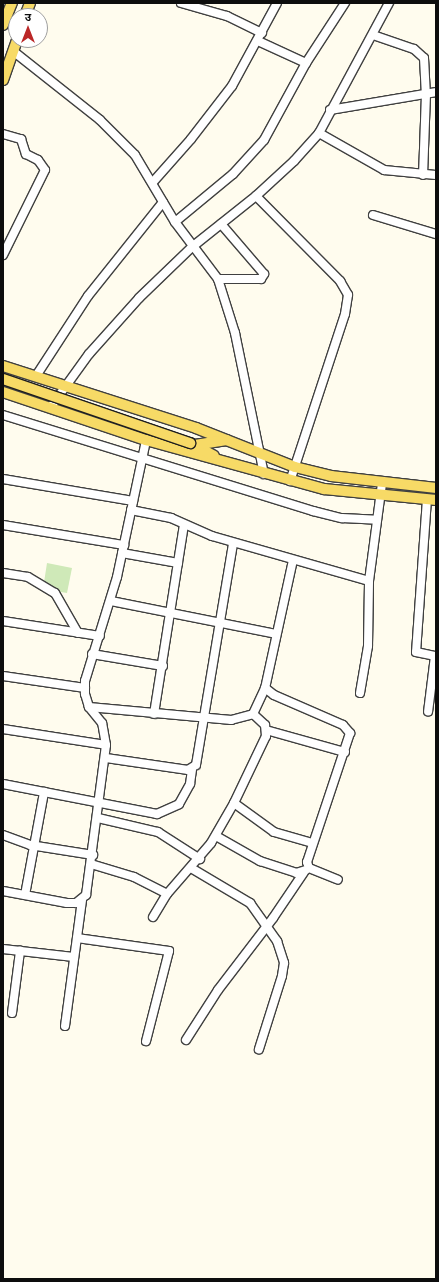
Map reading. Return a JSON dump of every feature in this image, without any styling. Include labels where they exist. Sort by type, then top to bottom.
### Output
[{"type":"main road","points":[[3,25],[12,3]]},
{"type":"main road","points":[[3,80],[14,48]]},
{"type":"main road","points":[[3,366],[228,440],[295,467],[331,476],[382,484],[436,488]]},
{"type":"main road","points":[[3,379],[193,444],[224,462]]},
{"type":"main road","points":[[3,392],[146,440],[290,481],[324,489],[380,496],[432,499]]},
{"type":"main road","points":[[193,444],[228,440]]},
{"type":"street","points":[[181,3],[227,16],[306,63]]},
{"type":"street","points":[[153,182],[191,139],[232,86],[260,37],[277,3]]},
{"type":"street","points":[[176,222],[233,174],[264,140],[306,63],[344,3]]},
{"type":"street","points":[[50,408],[111,329],[192,247],[256,196],[294,161],[319,133],[330,110],[373,35],[389,3]]},
{"type":"street","points":[[373,35],[420,53],[425,64],[426,94],[423,175]]},
{"type":"street","points":[[13,51],[109,129],[135,155],[192,247],[218,278],[235,333],[264,474]]},
{"type":"street","points":[[330,110],[436,92]]},
{"type":"street","points":[[319,133],[384,170],[423,175],[436,175]]},
{"type":"street","points":[[3,134],[21,139],[26,154],[38,160],[45,170],[7,239],[3,255]]},
{"type":"street","points":[[256,196],[340,281],[348,295],[345,314],[290,481]]},
{"type":"street","points":[[36,376],[88,296],[163,202]]},
{"type":"street","points":[[373,215],[436,234]]},
{"type":"street","points":[[218,278],[261,278],[264,274],[221,224]]},
{"type":"street","points":[[3,415],[141,459],[313,511],[342,518],[377,520]]},
{"type":"street","points":[[65,1026],[82,900],[86,895],[93,855],[106,758],[106,745],[102,723],[89,707],[85,688],[92,654],[100,636],[111,601],[146,440]]},
{"type":"street","points":[[3,479],[132,501]]},
{"type":"street","points":[[360,693],[368,646],[369,581],[382,484]]},
{"type":"street","points":[[428,712],[435,656],[416,652],[432,499]]},
{"type":"street","points":[[131,510],[171,518],[184,525],[232,543],[369,581]]},
{"type":"street","points":[[3,525],[123,549],[178,563]]},
{"type":"street","points":[[154,714],[163,666],[184,525]]},
{"type":"street","points":[[3,784],[144,813],[157,814],[169,811],[179,804],[186,793],[192,769],[196,765],[232,543]]},
{"type":"street","points":[[89,707],[231,720],[253,714],[265,688],[293,560]]},
{"type":"street","points":[[3,573],[28,577],[55,593],[78,632]]},
{"type":"street","points":[[111,601],[276,634]]},
{"type":"street","points":[[3,621],[100,636]]},
{"type":"street","points":[[92,654],[163,666]]},
{"type":"street","points":[[3,676],[85,688]]},
{"type":"street","points":[[186,1040],[218,990],[268,925],[306,870],[306,862],[312,843],[349,738],[348,729],[274,695],[265,688]]},
{"type":"street","points":[[253,714],[266,730],[345,752]]},
{"type":"street","points":[[3,729],[106,745]]},
{"type":"street","points":[[153,917],[167,894],[200,859],[216,836],[234,803],[266,730]]},
{"type":"street","points":[[106,758],[192,769]]},
{"type":"street","points":[[25,895],[44,792]]},
{"type":"street","points":[[234,803],[274,832],[312,843]]},
{"type":"street","points":[[98,818],[158,832],[200,859]]},
{"type":"street","points":[[3,835],[34,846],[93,855]]},
{"type":"street","points":[[216,836],[260,861],[287,871],[306,870],[338,880]]},
{"type":"street","points":[[91,864],[134,877],[167,894]]},
{"type":"street","points":[[191,868],[241,896],[268,925],[277,941],[284,963],[282,976],[258,1049]]},
{"type":"street","points":[[3,891],[67,903],[82,900]]},
{"type":"street","points":[[77,938],[169,951],[146,1041]]},
{"type":"street","points":[[3,949],[74,957]]},
{"type":"street","points":[[12,1013],[20,951]]},
{"type":"green space","points":[[47,563],[72,568],[67,593],[43,589]]}]
